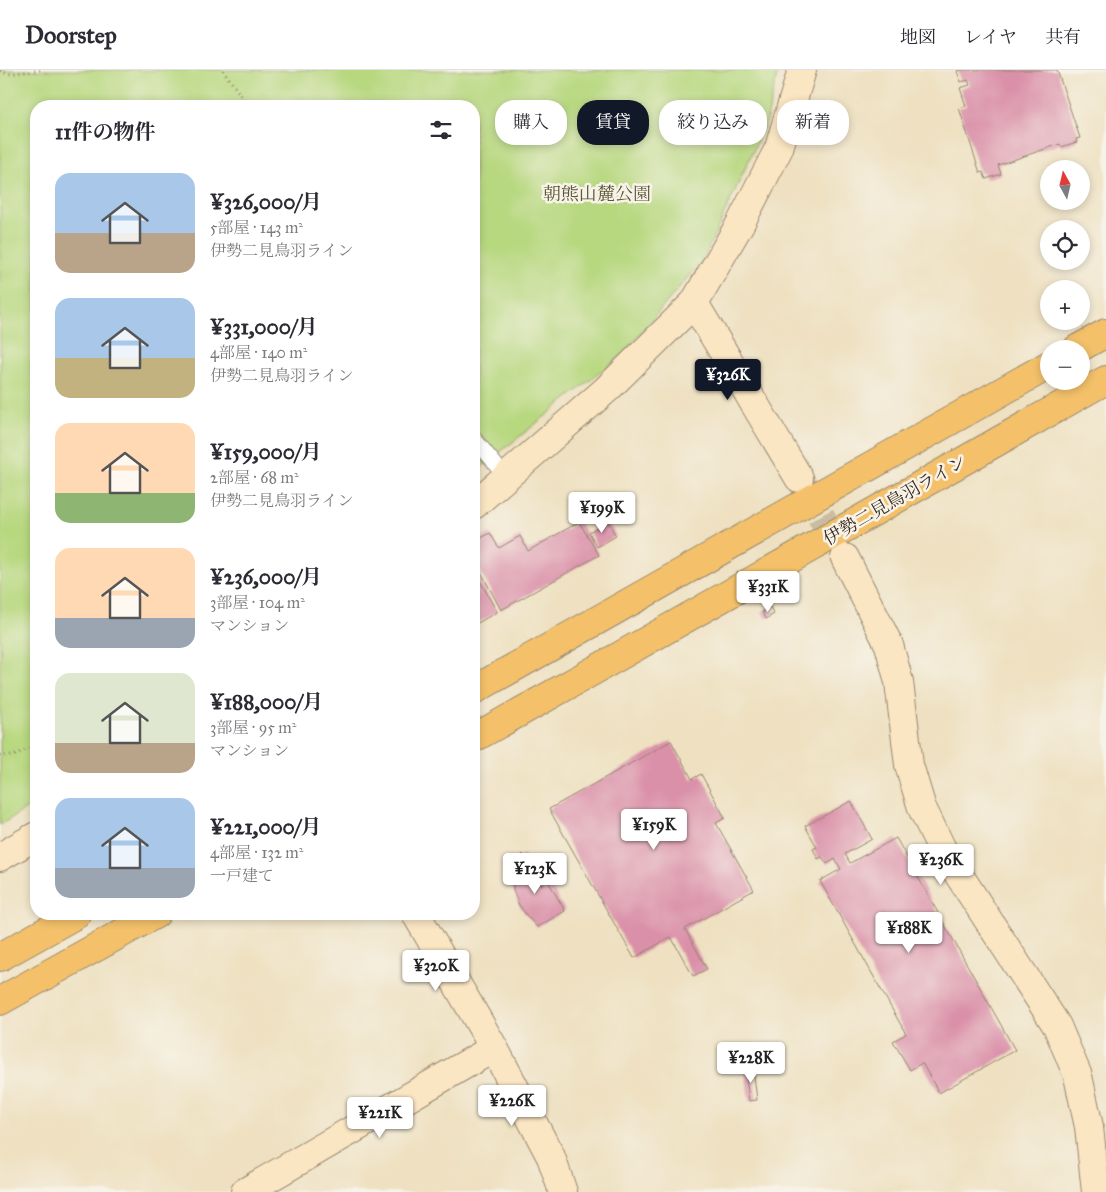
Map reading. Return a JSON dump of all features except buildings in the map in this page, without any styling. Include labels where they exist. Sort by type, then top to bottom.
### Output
[{"type":"main road","points":[[1090,341],[1106,332]]},
{"type":"main road","points":[[480,687],[1040,370]]},
{"type":"main road","name":"伊勢二見鳥羽ライン","points":[[480,735],[1106,380]]},
{"type":"main road","points":[[0,957],[66,920]]},
{"type":"main road","points":[[0,1001],[145,920]]},
{"type":"main road","points":[[0,1018],[88,952]]},
{"type":"street","points":[[480,500],[607,389],[694,303],[740,224],[780,148],[802,70]]},
{"type":"street","points":[[694,303],[799,478]]},
{"type":"street","points":[[845,558],[889,645],[898,682],[909,766],[922,808],[942,849],[1057,1026],[1078,1076],[1089,1127],[1096,1192]]},
{"type":"street","points":[[0,857],[30,840]]},
{"type":"street","points":[[419,920],[494,1048],[551,1157],[563,1192]]},
{"type":"street","points":[[244,1192],[494,1048]]},
{"type":"lane","points":[[480,445],[506,477]]},
{"type":"path","points":[[0,71],[8,74],[44,70]]},
{"type":"path","points":[[223,70],[244,100]]},
{"type":"path","points":[[0,756],[14,756],[30,748]]},
{"type":"green space","name":"朝熊山麓公園","points":[[0,70],[778,70],[767,119],[767,100],[659,100],[659,145],[756,145],[704,258],[623,354],[480,468],[480,100],[30,100],[30,807],[0,825]]},
{"type":"tunnel","points":[[800,479],[844,557]]}]
